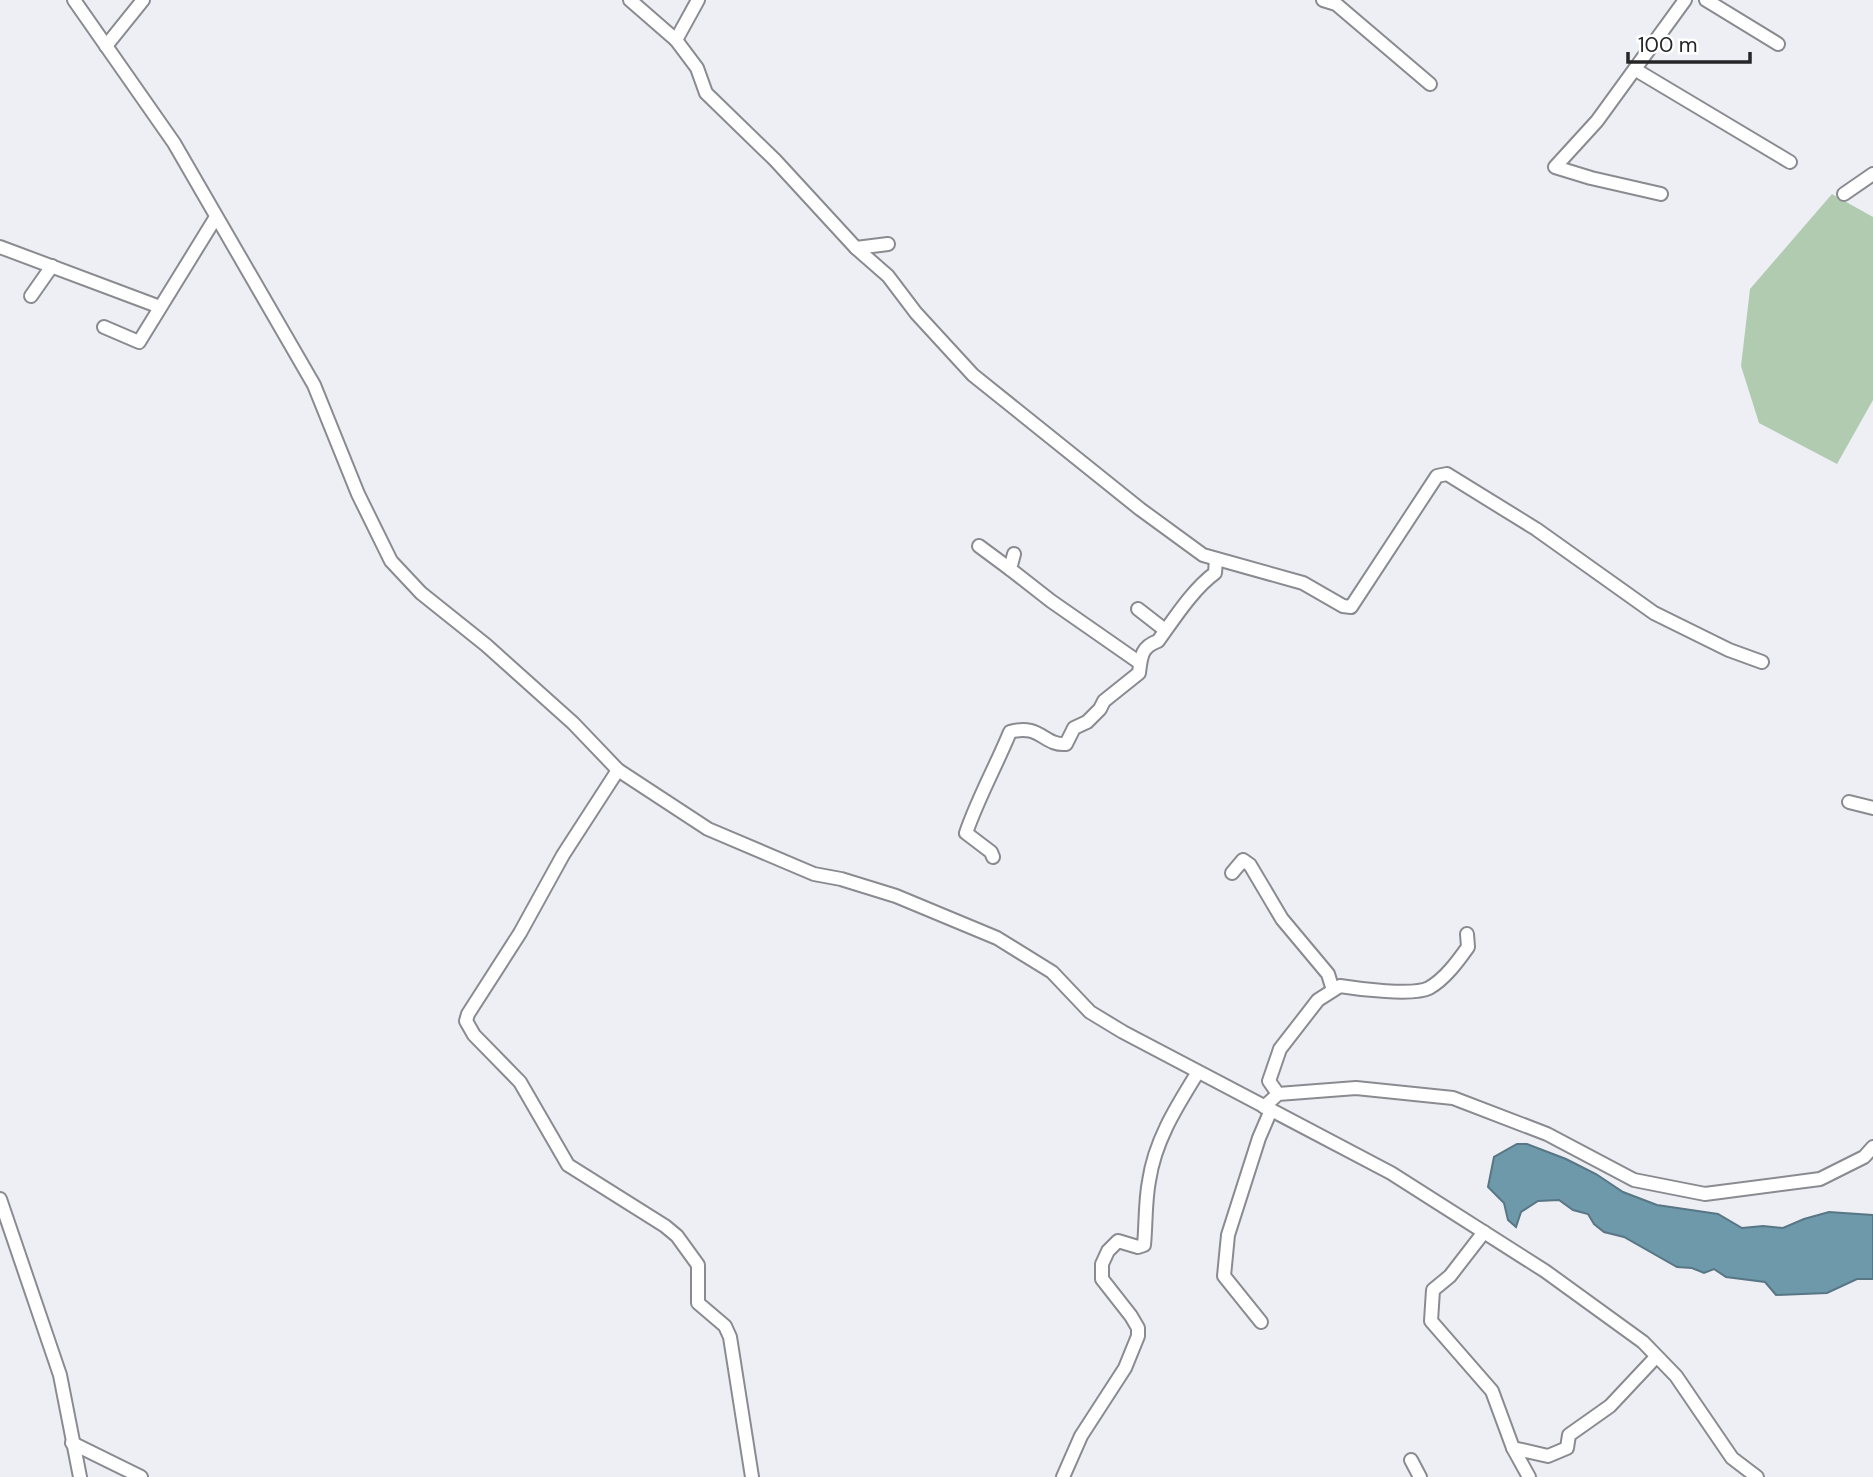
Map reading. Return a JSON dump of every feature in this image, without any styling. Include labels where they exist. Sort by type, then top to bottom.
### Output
[{"type":"street","points":[[74,0],[174,143],[314,385],[358,495],[391,561],[421,593],[486,645],[573,723],[618,770],[708,829],[744,846],[814,874],[841,879],[896,897],[997,938],[1052,972],[1090,1012],[1123,1032],[1391,1173],[1545,1270],[1643,1342],[1676,1376],[1732,1458],[1757,1477]]},
{"type":"street","points":[[106,46],[143,0]]},
{"type":"street","points":[[630,0],[676,40],[697,68],[706,93],[775,160],[856,248],[888,276],[916,313],[973,375],[1140,509],[1203,555],[1303,583],[1343,606],[1351,607],[1437,476],[1447,474],[1536,529],[1654,614],[1729,650],[1762,662]]},
{"type":"street","points":[[676,40],[698,0]]},
{"type":"street","points":[[1323,0],[1336,4],[1430,84]]},
{"type":"street","points":[[1661,194],[1555,167],[1597,121],[1685,0]]},
{"type":"street","points":[[1706,0],[1778,44]]},
{"type":"street","points":[[1636,70],[1790,162]]},
{"type":"street","points":[[1844,194],[1873,174]]},
{"type":"street","points":[[104,327],[139,342],[216,217]]},
{"type":"street","points":[[856,248],[888,244]]},
{"type":"street","points":[[0,247],[160,307]]},
{"type":"street","points":[[31,296],[52,267]]},
{"type":"street","points":[[979,545],[1051,601],[1140,663]]},
{"type":"street","points":[[1010,569],[1014,554]]},
{"type":"street","points":[[993,858],[991,852],[966,833],[989,774],[1001,755],[1010,732],[1020,729],[1036,731],[1060,744],[1066,744],[1074,728],[1087,722],[1104,701],[1139,673],[1143,651],[1149,644],[1158,641],[1194,595],[1200,583],[1215,573],[1216,559]]},
{"type":"street","points":[[1138,609],[1165,630]]},
{"type":"street","points":[[618,770],[563,855],[520,933],[468,1014],[467,1021],[474,1035],[520,1082],[568,1165],[665,1226],[677,1236],[698,1265],[698,1303],[725,1326],[730,1337],[752,1477]]},
{"type":"street","points":[[1849,802],[1873,808]]},
{"type":"street","points":[[1232,873],[1243,860],[1250,866],[1282,919],[1328,974],[1333,990]]},
{"type":"street","points":[[1278,1094],[1269,1081],[1280,1049],[1318,1000],[1340,986],[1374,992],[1428,989],[1453,967],[1468,947],[1467,934]]},
{"type":"street","points":[[1063,1477],[1081,1436],[1125,1368],[1138,1336],[1138,1328],[1131,1316],[1102,1279],[1102,1264],[1108,1251],[1118,1241],[1138,1247],[1144,1245],[1149,1178],[1157,1149],[1170,1118],[1198,1072]]},
{"type":"street","points":[[1261,1322],[1224,1276],[1228,1235],[1267,1108],[1278,1094],[1356,1088],[1453,1098],[1547,1134],[1634,1181],[1705,1194],[1820,1179],[1864,1157],[1873,1147]]},
{"type":"street","points":[[0,1199],[60,1375],[80,1477]]},
{"type":"street","points":[[1484,1232],[1450,1276],[1433,1290],[1431,1321],[1492,1391],[1513,1448],[1529,1477]]},
{"type":"street","points":[[1513,1448],[1548,1456],[1567,1448],[1569,1435],[1610,1406],[1656,1357]]},
{"type":"street","points":[[72,1443],[141,1477]]},
{"type":"street","points":[[1411,1460],[1420,1477]]},
{"type":"green space","points":[[1832,194],[1873,217],[1873,400],[1837,464],[1759,423],[1741,366],[1750,289]]},
{"type":"water","points":[[1517,1144],[1527,1144],[1566,1159],[1623,1192],[1657,1205],[1718,1214],[1742,1228],[1783,1228],[1829,1212],[1873,1215],[1873,1279],[1857,1279],[1827,1293],[1776,1295],[1765,1282],[1726,1277],[1714,1269],[1704,1273],[1692,1268],[1677,1267],[1624,1237],[1604,1232],[1594,1224],[1588,1214],[1573,1210],[1559,1200],[1538,1201],[1521,1212],[1516,1227],[1508,1220],[1504,1203],[1488,1187],[1494,1157]]}]
